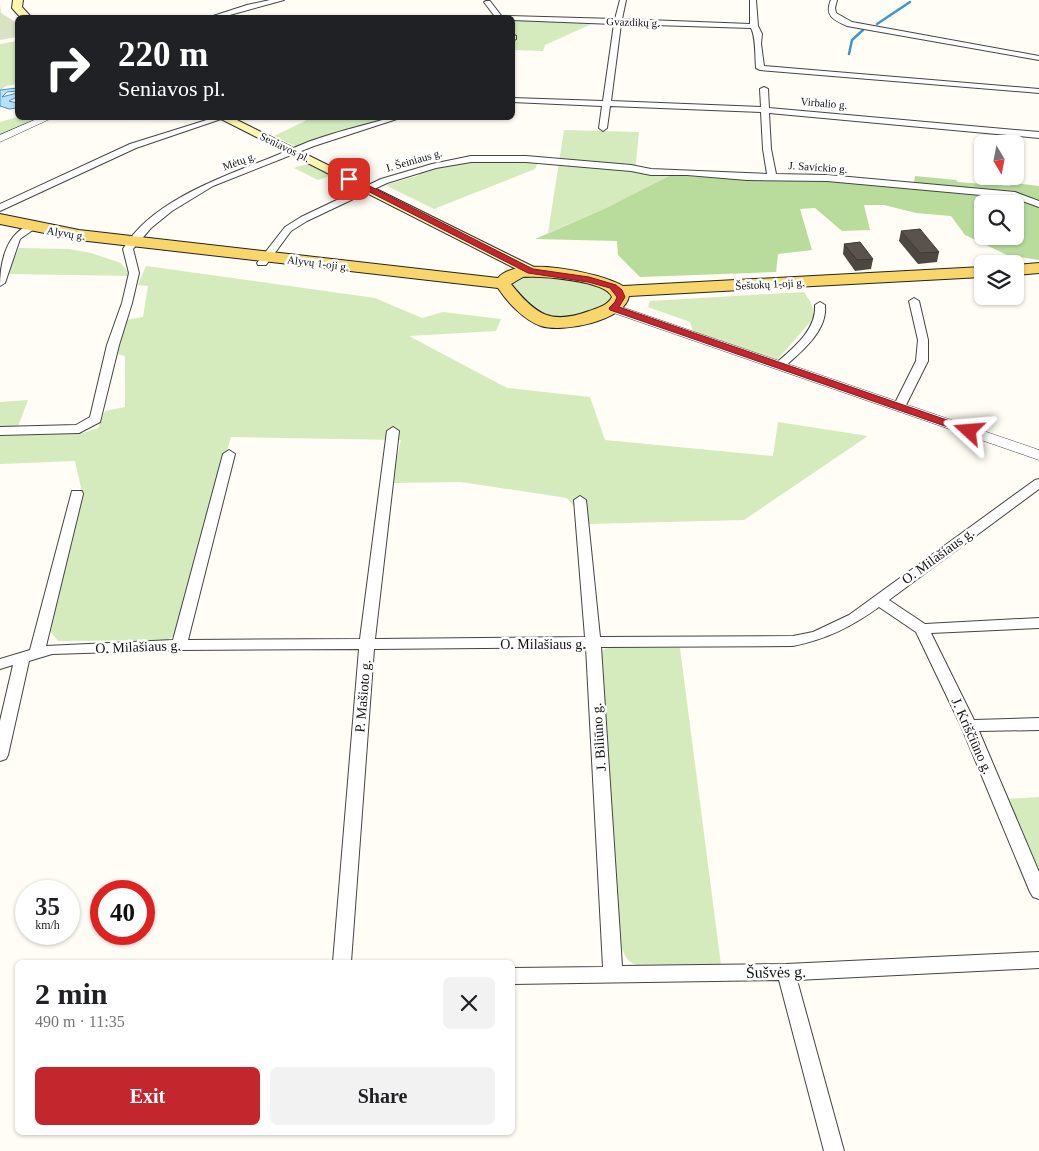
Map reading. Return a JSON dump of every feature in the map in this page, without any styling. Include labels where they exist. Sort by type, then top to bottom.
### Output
[{"type":"main road","points":[[18,0],[17,8],[24,15]]},
{"type":"main road","name":"Seniavos pl.","points":[[229,120],[531,271],[599,282],[618,291]]},
{"type":"main road","name":"Alyvų g.","points":[[0,219],[32,227],[132,242]]},
{"type":"main road","name":"Alyvų 1-oji g.","points":[[132,242],[264,260],[503,284]]},
{"type":"main road","points":[[1024,269],[1039,268]]},
{"type":"main road","name":"Seniavos pl.","points":[[503,284],[505,280],[514,274],[531,271]]},
{"type":"main road","name":"Šeštokų 1-oji g.","points":[[618,291],[974,273]]},
{"type":"main road","points":[[503,284],[532,315],[548,323],[567,323],[613,308],[619,304],[621,297],[618,291]]},
{"type":"street","points":[[220,15],[249,6],[281,0]]},
{"type":"street","points":[[603,128],[618,22],[623,0]]},
{"type":"street","points":[[752,0],[754,26],[758,34],[757,44],[760,68],[1039,91]]},
{"type":"street","points":[[834,0],[831,8],[833,14],[850,24],[866,28],[911,33],[1039,58]]},
{"type":"street","points":[[488,2],[498,15]]},
{"type":"street","name":"Gvazdikų g.","points":[[515,18],[754,26]]},
{"type":"street","points":[[764,89],[766,149],[772,176]]},
{"type":"street","points":[[515,100],[606,104]]},
{"type":"street","name":"Virbalio g.","points":[[606,104],[764,110],[1039,135]]},
{"type":"street","points":[[0,139],[43,120]]},
{"type":"street","points":[[0,208],[133,146],[214,120]]},
{"type":"street","name":"Mėtų g.","points":[[132,242],[167,210],[210,184],[311,144],[389,120]]},
{"type":"street","name":"I. Šeiniaus g.","points":[[264,260],[288,229],[304,219],[384,181],[418,170],[472,159],[495,158],[594,164]]},
{"type":"street","name":"J. Savickio g.","points":[[594,164],[651,172],[687,172],[747,177],[827,178],[1015,195],[1039,204]]},
{"type":"street","points":[[0,283],[16,238],[32,227]]},
{"type":"street","points":[[0,431],[80,429],[96,419],[113,346],[128,303],[134,273],[128,250],[132,242]]},
{"type":"street","points":[[899,407],[922,361],[923,340],[914,301]]},
{"type":"street","points":[[779,366],[805,340],[816,325],[821,317],[820,305]]},
{"type":"street","points":[[613,308],[1039,455]]},
{"type":"street","name":"P. Mašioto g.","points":[[342,960],[367,644],[393,431]]},
{"type":"street","points":[[179,645],[228,454]]},
{"type":"street","name":"O. Milašiaus g.","points":[[0,664],[52,649],[179,645],[793,641],[817,636],[854,618],[1039,483]]},
{"type":"street","points":[[37,652],[78,494]]},
{"type":"street","name":"J. Biliūno g.","points":[[580,500],[593,643],[613,974]]},
{"type":"street","points":[[879,600],[922,629],[1039,623]]},
{"type":"street","name":"J. Kriščiūno g.","points":[[922,629],[968,726],[1039,892]]},
{"type":"street","points":[[0,755],[22,658]]},
{"type":"street","points":[[968,726],[1039,724]]},
{"type":"street","name":"Šušvės g.","points":[[515,976],[786,972],[1039,960]]},
{"type":"street","points":[[786,972],[834,1151]]},
{"type":"green space","points":[[0,5],[1,13],[15,22],[15,37],[0,40]]},
{"type":"green space","points":[[515,19],[596,22],[545,45],[543,51],[515,50]]},
{"type":"green space","points":[[15,41],[15,84],[6,86],[0,90],[0,44]]},
{"type":"green space","points":[[15,118],[15,120],[36,120],[0,136],[0,122]]},
{"type":"green space","points":[[379,120],[297,147],[274,136],[305,121]]},
{"type":"green space","points":[[564,130],[639,132],[635,172],[671,175],[604,209],[548,233]]},
{"type":"green space","points":[[473,160],[538,162],[535,169],[434,209],[385,185],[417,176],[422,172]]},
{"type":"green space","points":[[307,164],[329,174],[329,176],[318,180],[294,168]]},
{"type":"green space","points":[[671,175],[756,180],[798,179],[913,188],[915,176],[956,180],[958,182],[974,183],[974,185],[1009,186],[1024,184],[1039,186],[1039,260],[1024,258],[1024,255],[1007,255],[986,245],[1024,245],[1024,195],[974,195],[974,239],[965,235],[951,216],[916,213],[884,205],[864,205],[870,230],[842,231],[815,208],[800,209],[812,250],[778,254],[776,272],[640,277],[618,255],[617,241],[535,239],[604,209]]},
{"type":"green space","points":[[19,248],[69,249],[91,253],[121,263],[131,276],[7,274]]},
{"type":"green space","points":[[146,266],[375,298],[422,318],[443,312],[501,319],[496,331],[409,336],[507,388],[590,397],[605,440],[773,456],[778,422],[868,436],[744,520],[588,524],[567,498],[461,482],[391,483],[401,440],[231,437],[203,533],[177,634],[167,640],[58,641],[50,631],[82,492],[75,461],[0,464],[0,436],[83,433],[98,428],[105,411],[125,407],[125,356],[118,354],[126,320],[143,317],[148,286],[138,285]]},
{"type":"green space","points":[[534,274],[594,283],[613,293],[611,304],[567,319],[535,314],[511,285],[518,277]]},
{"type":"green space","points":[[804,292],[812,306],[813,317],[777,360],[693,331],[690,322],[648,307],[650,301]]},
{"type":"green space","points":[[28,400],[17,429],[0,429],[0,402]]},
{"type":"green space","points":[[607,648],[680,648],[721,965],[675,968],[639,966],[629,961],[625,956],[620,940],[597,653]]},
{"type":"green space","points":[[1039,797],[1039,869],[1007,799]]},
{"type":"water","points":[[15,88],[15,91],[7,92],[2,97],[15,94],[15,98],[9,101],[15,102],[15,108],[9,109],[0,106],[0,90]]},
{"type":"building","points":[[920,229],[939,252],[920,253],[901,231]]},
{"type":"building","points":[[860,242],[873,259],[857,260],[844,244]]},
{"type":"waterway","points":[[877,24],[910,2]]},
{"type":"waterway","points":[[849,54],[852,40],[863,30]]},
{"type":"route","points":[[349,179],[531,271],[589,280],[613,287],[621,297],[619,304],[613,308],[969,431]]}]
